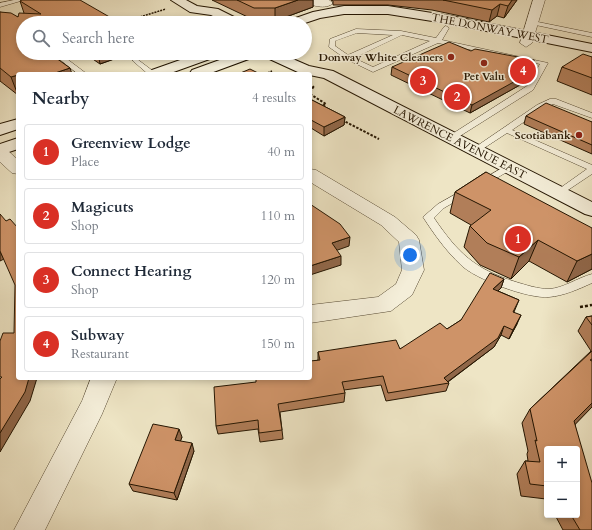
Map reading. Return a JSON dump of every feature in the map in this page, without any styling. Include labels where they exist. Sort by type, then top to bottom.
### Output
[{"type":"street","points":[[177,0],[194,9],[214,12],[222,16]]},
{"type":"street","points":[[309,0],[327,3]]},
{"type":"street","points":[[529,34],[539,0]]},
{"type":"street","points":[[194,9],[195,16]]},
{"type":"street","name":"THE DONWAY WEST","points":[[312,17],[321,14],[354,10],[388,10],[449,24]]},
{"type":"street","name":"THE DONWAY WEST","points":[[312,30],[334,22],[358,18],[387,19],[449,24],[529,34],[592,48]]},
{"type":"street","name":"THE DONWAY WEST","points":[[529,34],[592,56]]},
{"type":"street","name":"LAWRENCE AVENUE EAST","points":[[312,59],[320,63],[328,74]]},
{"type":"street","points":[[160,72],[193,60]]},
{"type":"street","points":[[201,72],[233,60]]},
{"type":"street","name":"LAWRENCE AVENUE EAST","points":[[283,60],[305,70],[328,74],[592,210]]},
{"type":"street","points":[[0,130],[16,125]]},
{"type":"street","points":[[0,150],[16,144]]},
{"type":"street","points":[[0,153],[16,166]]},
{"type":"street","points":[[312,175],[388,222],[409,240],[413,270],[404,289],[382,305],[312,314]]},
{"type":"street","points":[[29,530],[93,406],[103,380]]},
{"type":"lane","points":[[0,5],[22,0]]},
{"type":"lane","points":[[449,24],[438,40],[373,70],[348,58],[332,47],[332,40],[356,31],[401,33],[438,40],[544,63],[530,88],[452,138]]},
{"type":"lane","points":[[348,58],[401,33]]},
{"type":"lane","points":[[529,34],[592,35]]},
{"type":"lane","points":[[64,60],[80,72]]},
{"type":"lane","points":[[134,60],[151,72]]},
{"type":"lane","points":[[475,150],[540,107],[554,100],[592,116]]},
{"type":"lane","points":[[506,130],[592,169],[559,193]]},
{"type":"lane","points":[[509,167],[441,206],[428,217],[438,233],[469,267],[506,283],[547,293],[574,287],[592,278]]},
{"type":"path","points":[[143,16],[166,9]]},
{"type":"path","points":[[312,90],[314,86]]},
{"type":"path","points":[[312,95],[320,102],[326,104],[319,107],[326,111]]},
{"type":"path","points":[[339,118],[379,139]]},
{"type":"path","points":[[580,307],[592,305]]},
{"type":"building","points":[[80,0],[108,16],[18,16],[19,13],[41,14],[20,1]]},
{"type":"building","points":[[237,0],[298,0],[275,8],[254,8]]},
{"type":"building","points":[[443,0],[512,0],[508,6],[500,4],[492,10]]},
{"type":"building","points":[[0,12],[11,13],[16,16],[16,60],[59,60],[70,68],[58,72],[16,72],[16,76],[11,77],[0,68]]},
{"type":"building","points":[[449,42],[471,51],[475,49],[534,60],[530,73],[472,105],[392,67]]},
{"type":"building","points":[[583,54],[592,57],[592,78],[562,67]]},
{"type":"building","points":[[250,69],[256,72],[243,72]]},
{"type":"building","points":[[312,100],[345,117],[324,127],[312,121]]},
{"type":"building","points":[[546,103],[592,122],[592,145],[526,116]]},
{"type":"building","points":[[486,172],[592,228],[592,254],[577,261],[538,240],[519,257],[487,243],[470,226],[491,210],[455,192]]},
{"type":"building","points":[[312,205],[340,224],[350,237],[332,243],[341,256],[312,265]]},
{"type":"building","points":[[0,214],[6,221],[10,219],[16,226],[16,380],[28,380],[25,392],[0,433],[0,379],[2,377],[0,377],[0,341],[3,333],[14,333],[15,285],[0,251]]},
{"type":"building","points":[[490,273],[504,279],[493,289],[519,300],[513,312],[521,315],[513,330],[504,326],[498,338],[444,378],[449,383],[388,393],[383,376],[342,382],[345,393],[278,404],[282,430],[259,433],[258,420],[216,426],[214,387],[256,382],[256,380],[312,380],[312,361],[320,360],[318,352],[396,340],[400,349],[440,323],[447,329],[461,320]]},
{"type":"building","points":[[592,316],[592,325],[586,317]]},
{"type":"building","points":[[592,351],[592,359],[590,360],[592,361],[592,403],[574,421],[592,483],[592,530],[580,530],[573,518],[580,518],[580,446],[544,446],[544,486],[530,484],[525,461],[540,462],[530,409]]},
{"type":"building","points":[[153,424],[179,429],[175,440],[192,443],[174,493],[129,484]]},
{"type":"place","name":"Donway White Cleaners","points":[[451,57]]},
{"type":"place","name":"Pet Valu","points":[[484,63]]},
{"type":"place","name":"Subway","points":[[523,71]]},
{"type":"place","name":"Connect Hearing","points":[[423,81]]},
{"type":"place","name":"Magicuts","points":[[457,97]]},
{"type":"place","name":"Scotiabank","points":[[579,135]]},
{"type":"place","name":"Greenview Lodge","points":[[518,239]]}]
